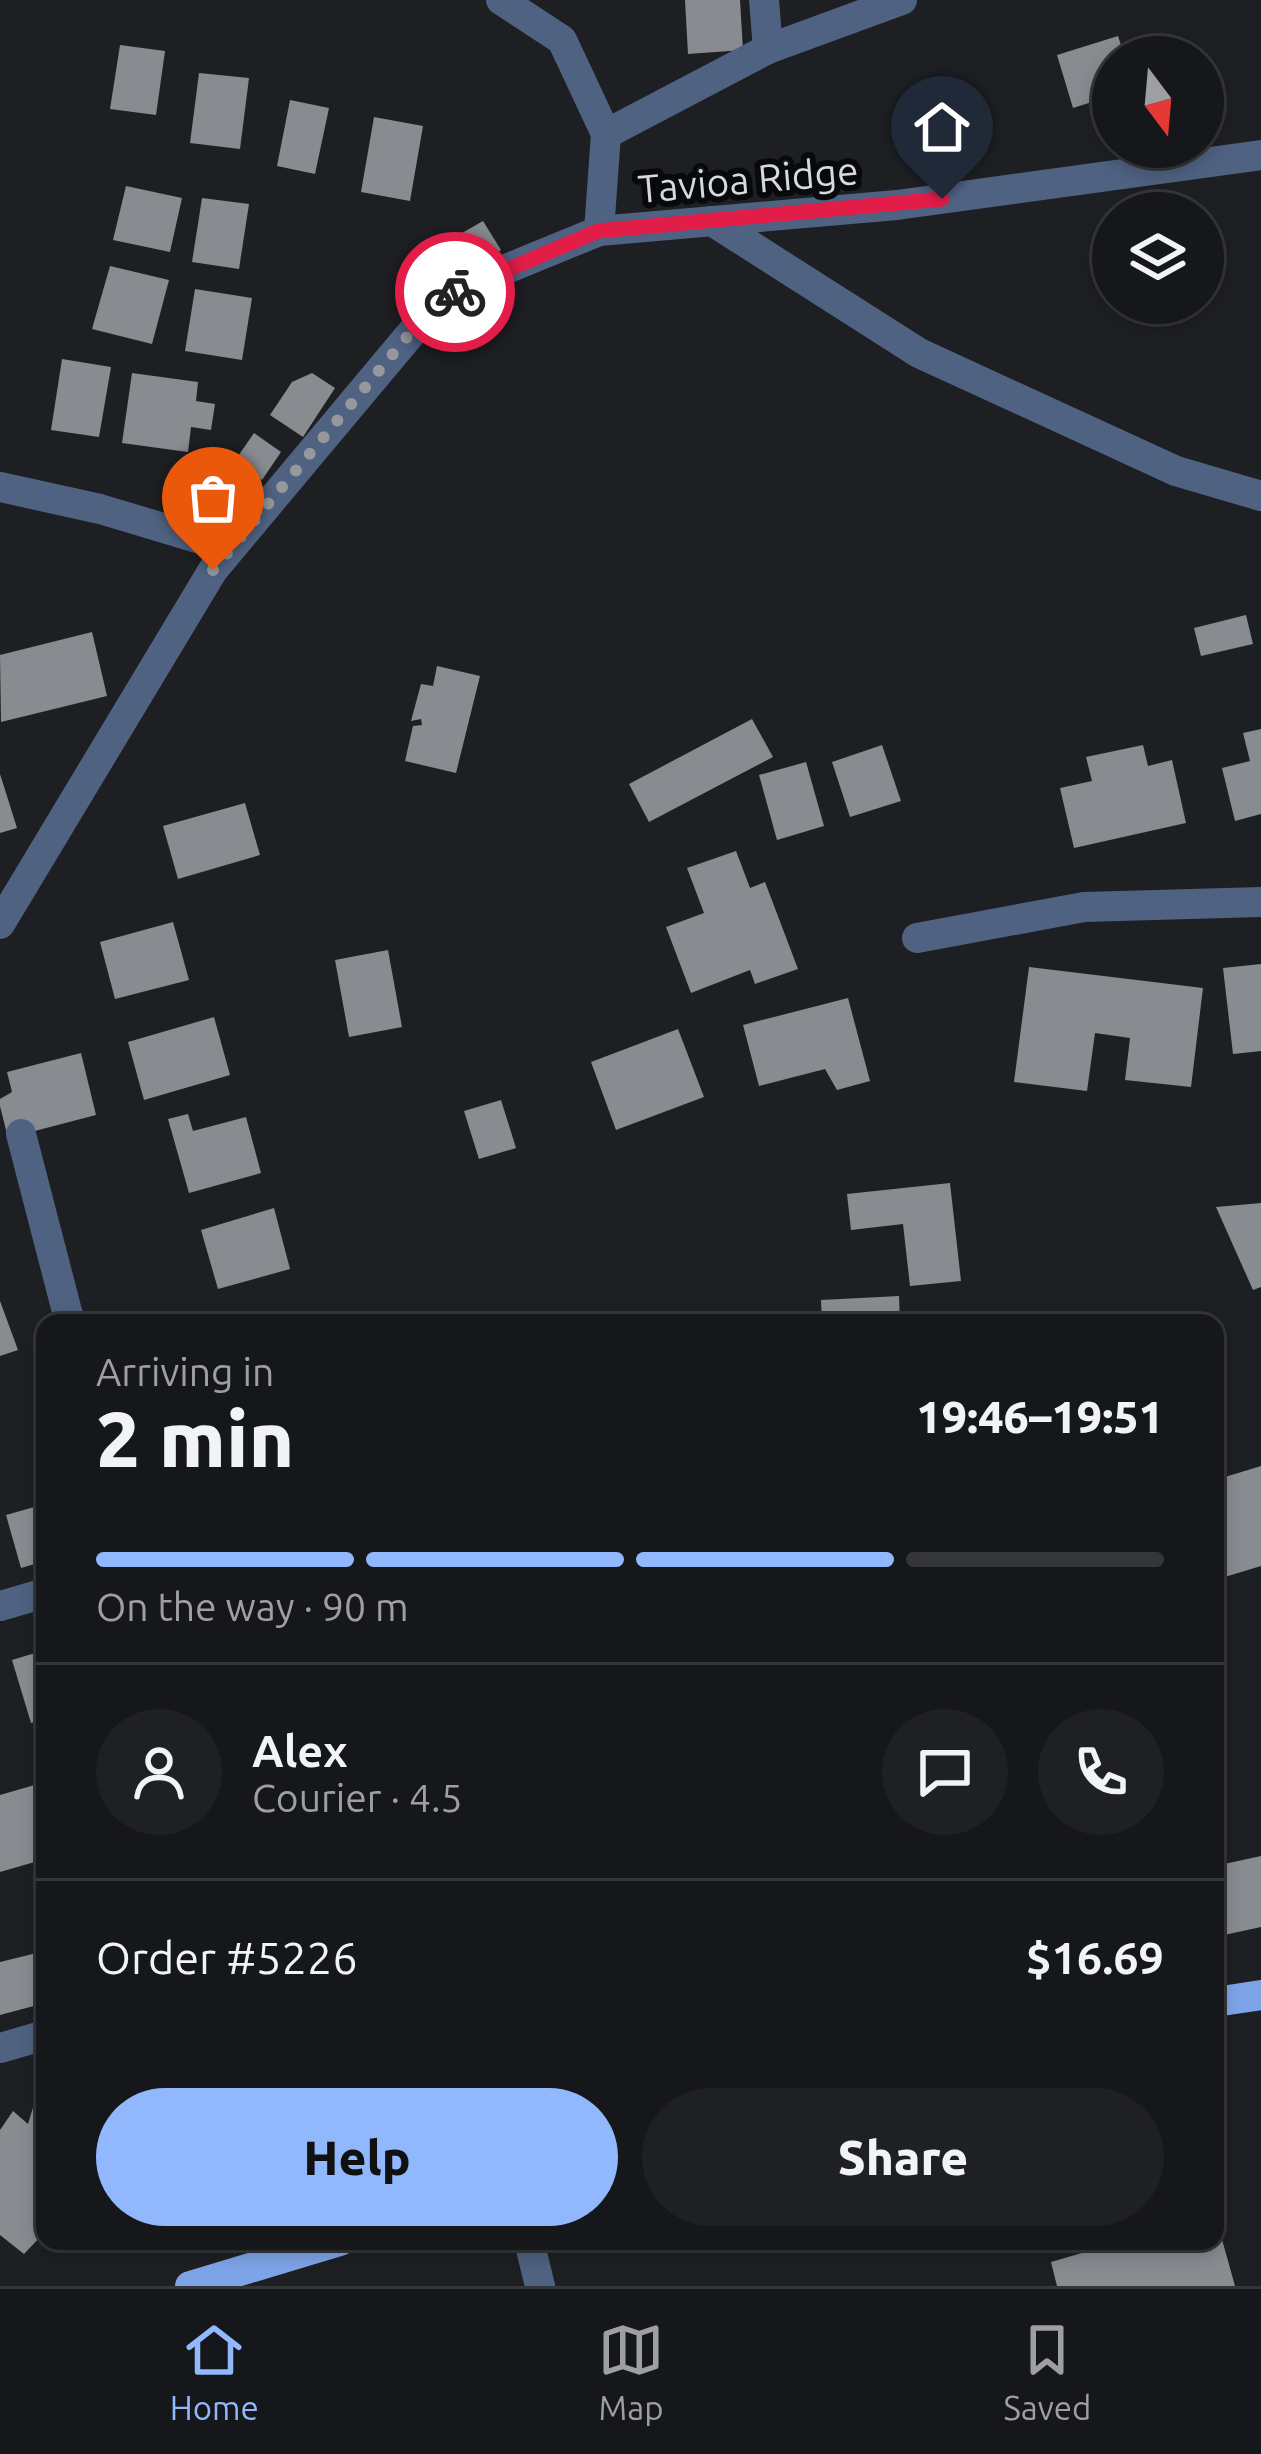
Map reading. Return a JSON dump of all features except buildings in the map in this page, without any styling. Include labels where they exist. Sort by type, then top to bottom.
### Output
[{"type":"main road","points":[[1224,2001],[1261,1995]]},
{"type":"main road","points":[[190,2286],[310,2250]]},
{"type":"street","points":[[500,0],[562,40],[606,134],[598,231]]},
{"type":"street","points":[[764,0],[768,49]]},
{"type":"street","points":[[606,134],[768,49],[902,0]]},
{"type":"street","name":"Tavioa Ridge","points":[[0,924],[213,570],[412,331],[460,288],[598,231],[897,205],[1261,155]]},
{"type":"street","points":[[712,221],[919,353],[1176,471],[1261,496]]},
{"type":"street","points":[[0,487],[100,509],[230,548]]},
{"type":"street","points":[[917,938],[1084,907],[1261,902]]},
{"type":"street","points":[[21,1135],[68,1314]]},
{"type":"street","points":[[0,1606],[36,1596]]},
{"type":"street","points":[[0,2048],[36,2038]]},
{"type":"street","points":[[531,2250],[540,2286]]},
{"type":"way so far","points":[[213,570],[412,331],[455,292]]},
{"type":"route","points":[[455,292],[598,231],[942,199]]}]
